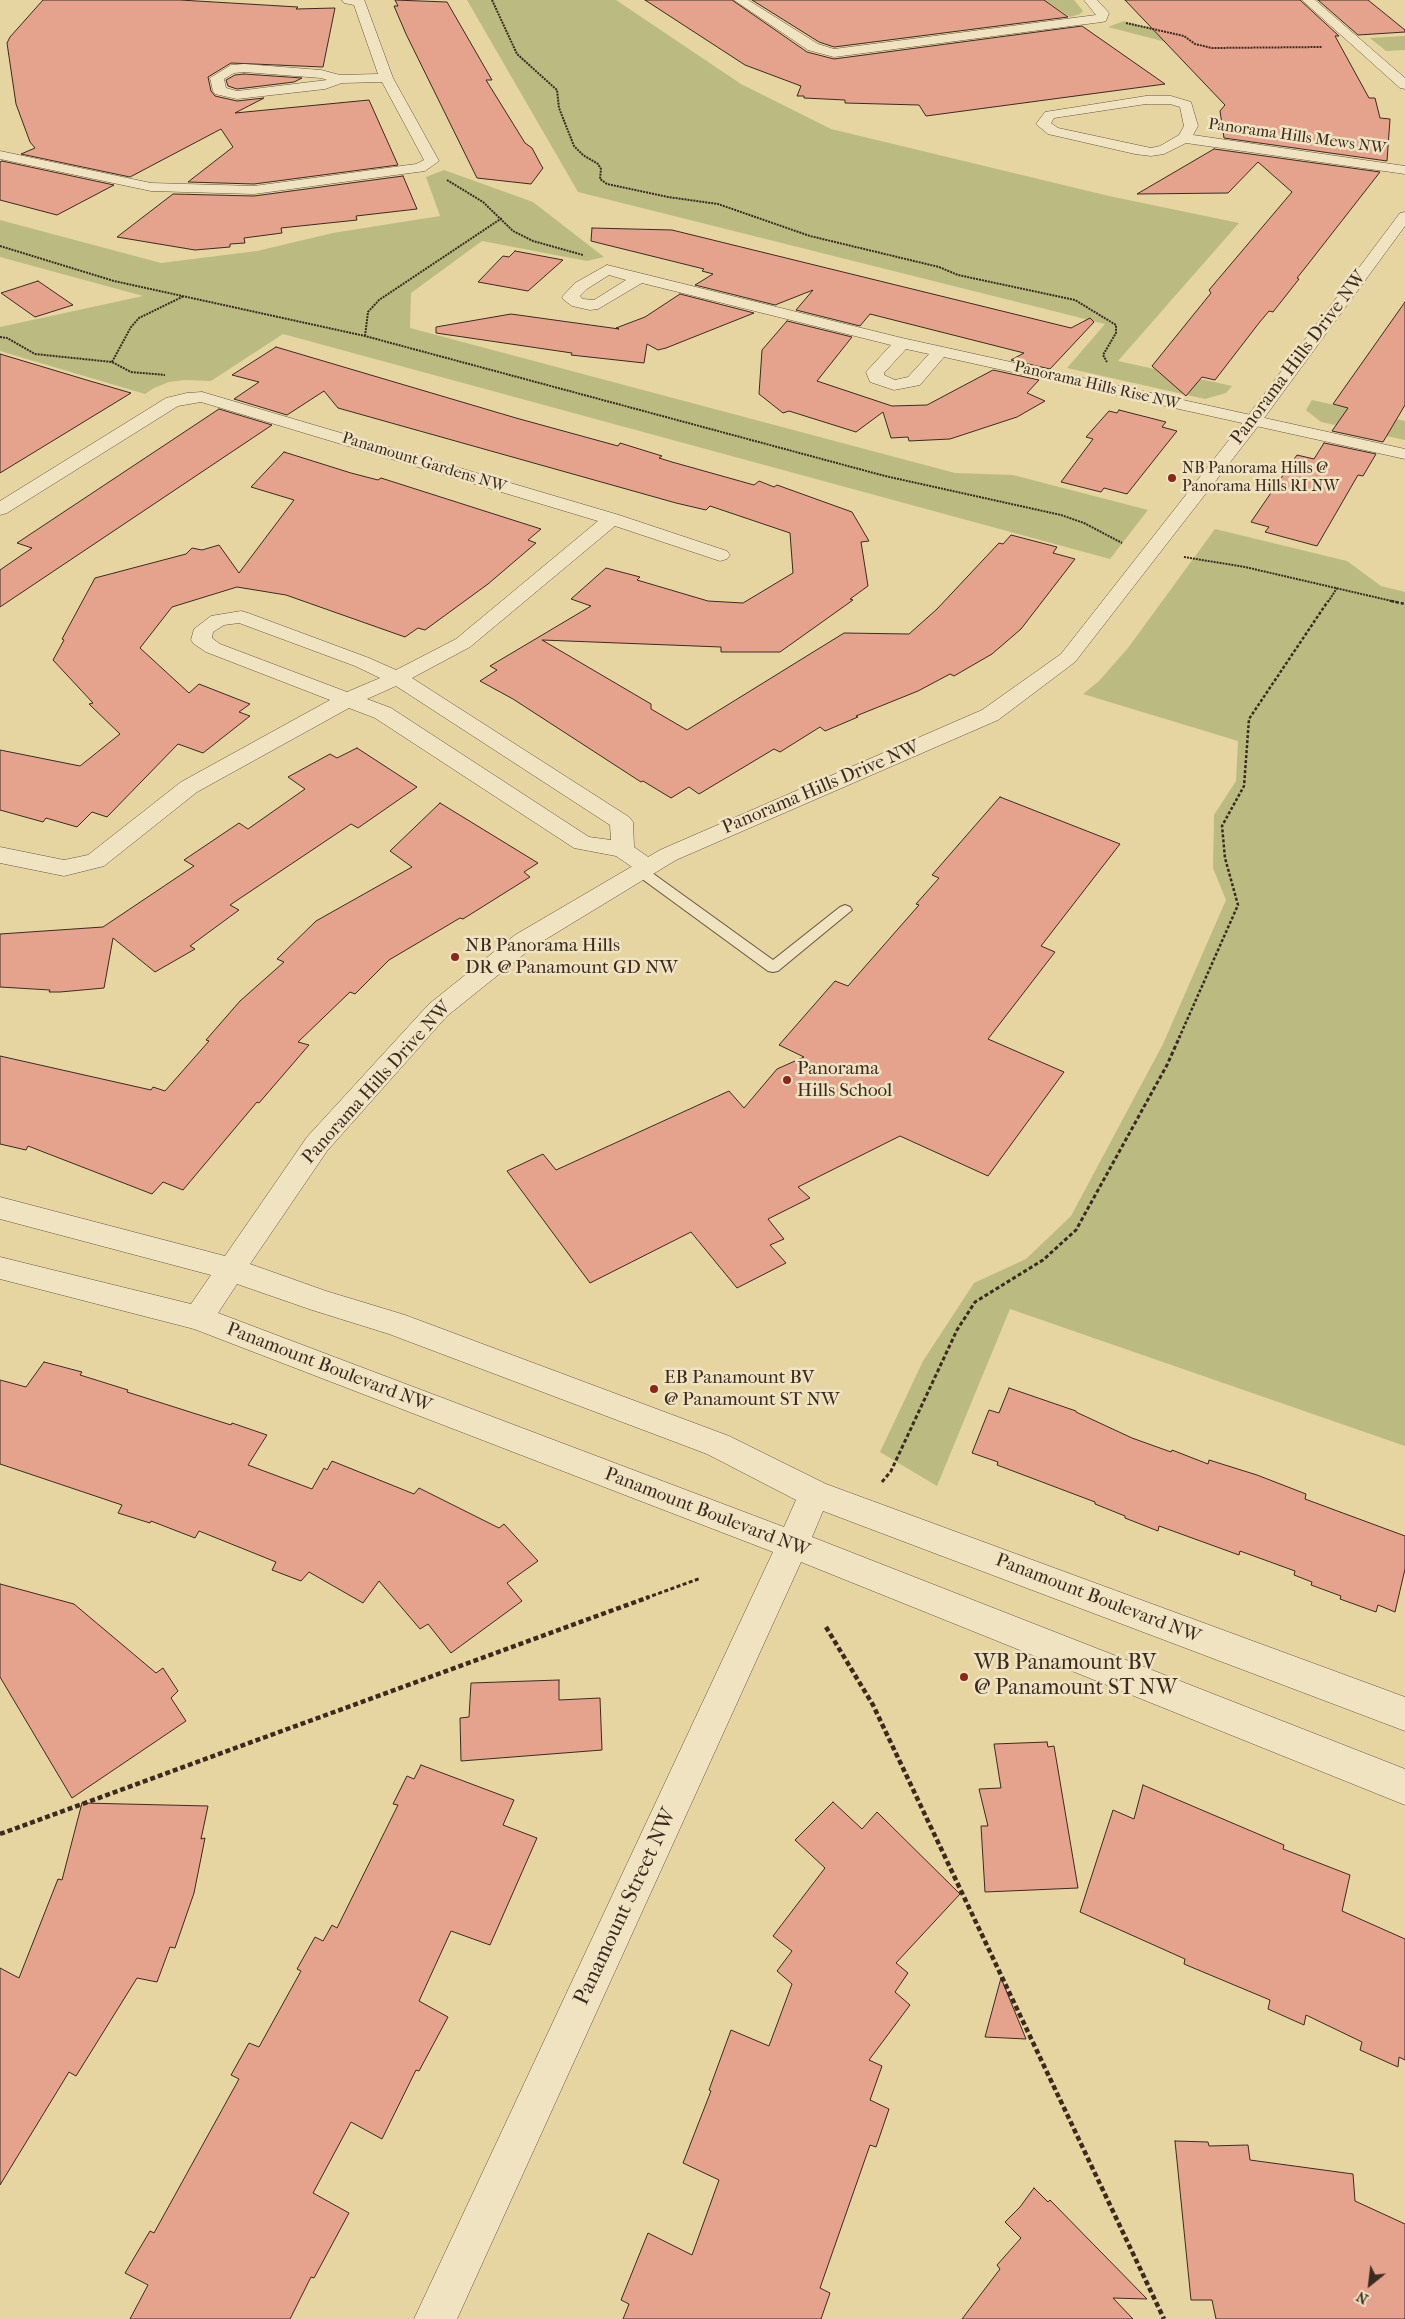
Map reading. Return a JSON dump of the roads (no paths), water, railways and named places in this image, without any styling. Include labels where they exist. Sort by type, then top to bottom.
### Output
[{"type":"street","points":[[0,155],[151,187],[254,190],[420,168],[432,161],[386,78],[359,2],[348,0]]},
{"type":"street","points":[[740,0],[813,47],[834,53],[1102,18],[1102,13],[1090,0]]},
{"type":"street","points":[[1308,0],[1405,84]]},
{"type":"street","points":[[340,80],[321,74],[244,68],[231,69],[217,78],[220,91],[237,95],[325,85],[340,80],[386,78]]},
{"type":"street","name":"Panorama Hills Mews NW","points":[[1187,132],[1186,105],[1171,100],[1146,100],[1050,115],[1043,124],[1053,131],[1151,152],[1164,150],[1187,132],[1405,157]]},
{"type":"street","name":"Panorama Hills Mews NW","points":[[1187,132],[1405,170]]},
{"type":"street","name":"Panorama Hills Drive NW","points":[[198,1318],[317,1144],[438,1010],[524,941],[642,868],[768,810],[981,719],[998,710],[1068,658],[1253,421],[1405,216]]},
{"type":"street","name":"Panorama Hills Rise NW","points":[[640,278],[598,304],[590,305],[572,301],[570,297],[581,286],[607,270],[640,278],[902,343],[1405,454]]},
{"type":"street","points":[[902,343],[875,372],[876,378],[894,384],[914,381],[941,351]]},
{"type":"street","name":"Panamount Gardens NW","points":[[0,509],[172,402],[187,398],[202,398],[612,519],[720,555]]},
{"type":"street","points":[[0,855],[64,868],[96,861],[189,787],[347,700],[397,678],[464,643],[612,519]]},
{"type":"street","points":[[623,850],[621,822],[397,678],[362,662],[241,617],[218,620],[204,629],[201,640],[213,648],[383,713],[582,843],[623,850],[642,868]]},
{"type":"street","name":"Panamount Boulevard NW","points":[[0,1208],[230,1269],[322,1302],[395,1324],[718,1445],[815,1494],[1405,1714]]},
{"type":"street","name":"Panamount Boulevard NW","points":[[0,1268],[198,1318],[856,1569],[1405,1788]]},
{"type":"street","name":"Panamount Street NW","points":[[435,2319],[793,1546],[815,1494]]},
{"type":"lane","points":[[642,868],[773,967],[845,910]]},
{"type":"place","name":"NB Panorama Hills @ Panorama Hills RI NW","points":[[1172,478]]},
{"type":"place","name":"NB Panorama Hills DR @ Panamount GD NW","points":[[455,957]]},
{"type":"place","name":"Panorama Hills School","points":[[787,1080]]},
{"type":"place","name":"EB Panamount BV @ Panamount ST NW","points":[[654,1389]]},
{"type":"place","name":"WB Panamount BV @ Panamount ST NW","points":[[964,1677]]}]
